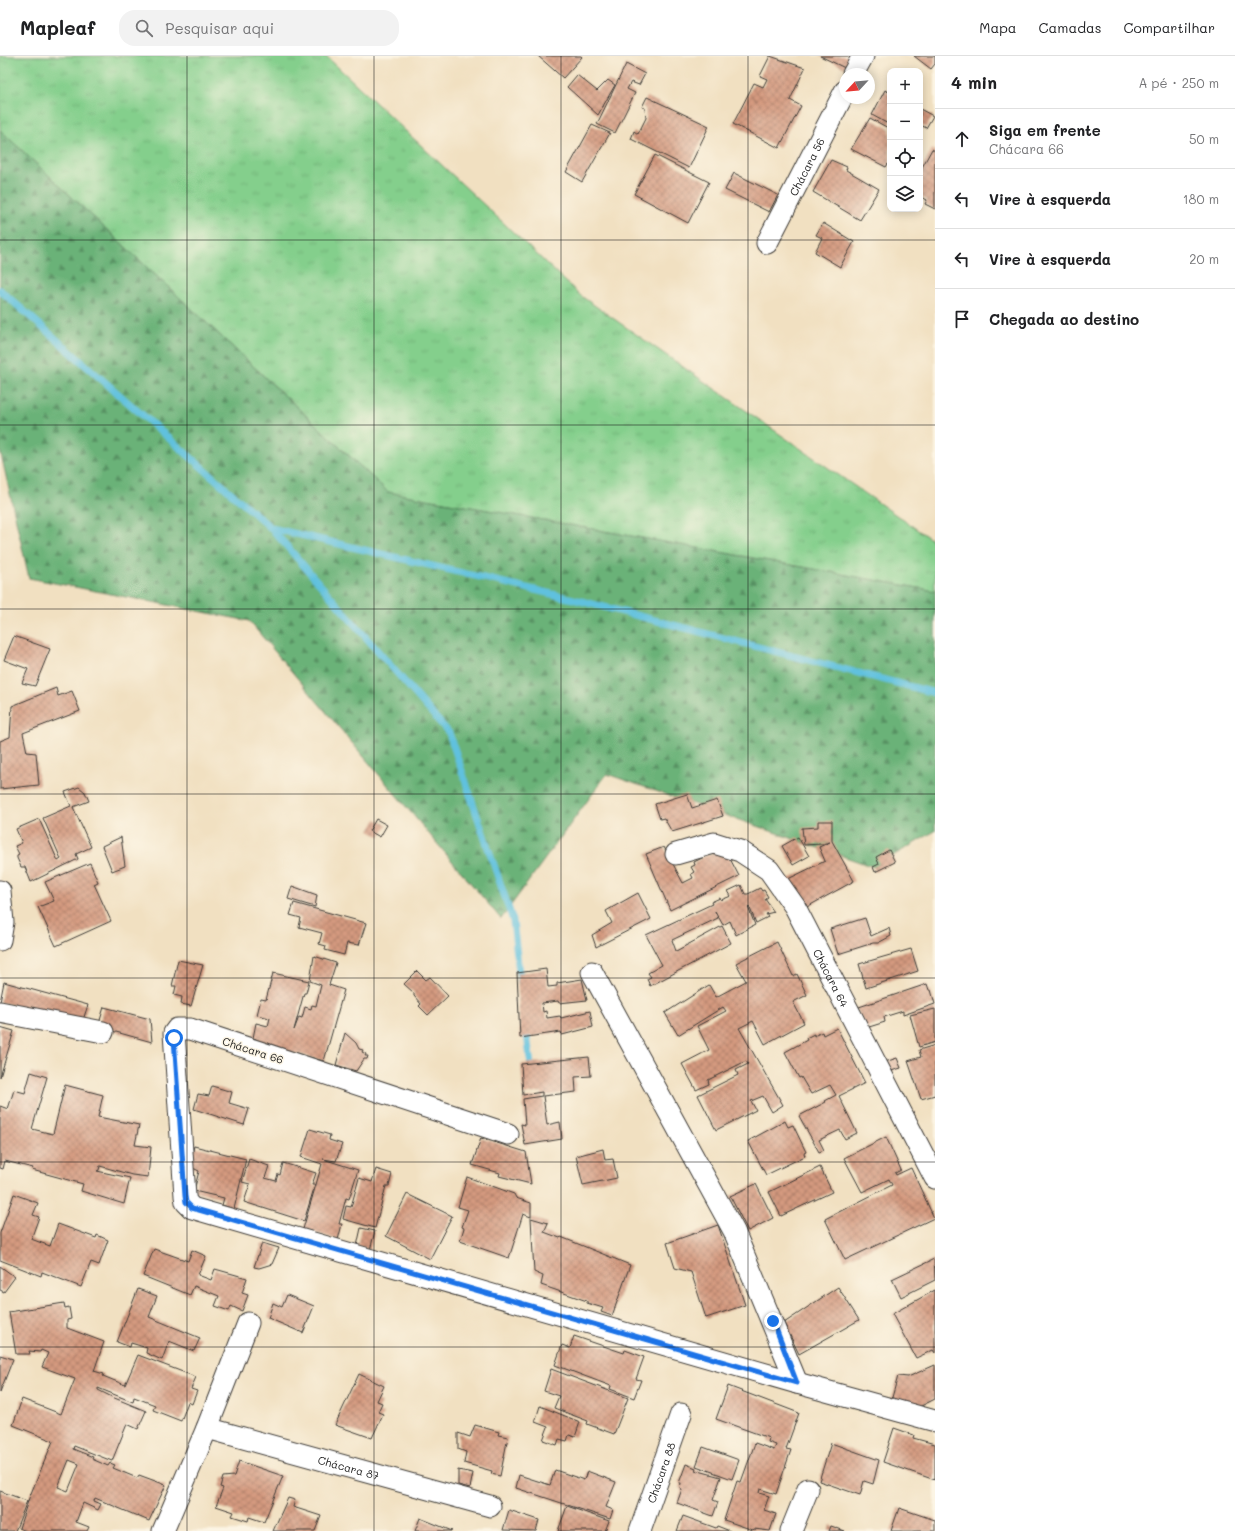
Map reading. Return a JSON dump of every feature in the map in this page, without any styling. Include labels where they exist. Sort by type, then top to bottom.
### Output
[{"type":"street","points":[[857,68],[863,56]]},
{"type":"street","name":"Chácara 56","points":[[767,243],[839,103]]},
{"type":"street","name":"Chácara 64","points":[[676,854],[714,843],[740,851],[769,870],[794,907],[935,1178]]},
{"type":"street","points":[[0,899],[3,922],[0,940]]},
{"type":"street","points":[[592,972],[734,1231],[797,1383],[935,1421]]},
{"type":"street","points":[[0,1012],[103,1032]]},
{"type":"street","name":"Chácara 66","points":[[508,1134],[190,1029],[178,1029],[174,1033],[185,1196],[188,1205],[198,1210],[797,1383]]},
{"type":"street","points":[[163,1531],[207,1428],[248,1323]]},
{"type":"street","name":"Chácara 88","points":[[640,1531],[681,1414]]},
{"type":"street","name":"Chácara 87","points":[[207,1428],[490,1506]]},
{"type":"street","points":[[791,1531],[808,1489]]},
{"type":"green space","points":[[0,56],[326,56],[581,296],[935,542],[935,591],[388,492],[0,130]]},
{"type":"green space","points":[[0,130],[388,492],[935,591],[935,831],[874,867],[607,774],[501,919],[249,621],[29,578],[0,450]]},
{"type":"building","points":[[538,56],[581,56],[582,57],[563,78]]},
{"type":"building","points":[[770,56],[805,68],[790,100],[801,106],[779,148],[733,124],[754,83],[763,87],[767,79],[760,76]]},
{"type":"building","points":[[820,56],[852,56],[845,68]]},
{"type":"building","points":[[914,56],[935,56],[935,64],[931,69]]},
{"type":"building","points":[[626,64],[645,74],[639,85],[631,82],[627,89],[635,93],[615,133],[597,124]]},
{"type":"building","points":[[577,75],[597,91],[608,80],[615,85],[598,115],[567,87]]},
{"type":"building","points":[[885,90],[887,91],[887,123],[872,115]]},
{"type":"building","points":[[647,97],[709,126],[689,168],[631,139],[634,131],[638,134],[646,118],[645,108],[642,107]]},
{"type":"building","points":[[923,111],[933,116],[926,128],[923,126]]},
{"type":"building","points":[[870,118],[887,127],[886,167],[851,149]]},
{"type":"building","points":[[592,125],[610,133],[582,182],[566,172]]},
{"type":"building","points":[[932,149],[935,151],[935,209],[925,204],[927,200],[923,198],[923,166]]},
{"type":"building","points":[[655,155],[709,182],[688,223],[634,194]]},
{"type":"building","points":[[831,160],[847,167],[846,170],[879,189],[860,220],[813,192]]},
{"type":"building","points":[[734,173],[778,195],[769,212],[725,190]]},
{"type":"building","points":[[823,223],[854,242],[840,267],[815,252],[822,238],[816,235]]},
{"type":"building","points":[[14,636],[50,649],[35,686],[22,683],[28,669],[4,660]]},
{"type":"building","points":[[56,688],[58,696],[72,691],[80,711],[23,733],[27,752],[36,753],[39,785],[0,789],[0,741],[10,737],[12,706]]},
{"type":"building","points":[[79,787],[85,792],[89,801],[73,807],[91,847],[76,854],[78,859],[31,882],[25,867],[21,867],[17,858],[17,855],[19,854],[15,846],[22,843],[16,829],[39,819],[58,861],[61,859],[43,818],[71,806],[65,792]]},
{"type":"building","points":[[687,794],[692,808],[717,800],[723,816],[672,832],[664,818],[660,819],[655,804]]},
{"type":"building","points":[[376,819],[387,825],[380,837],[369,831]]},
{"type":"building","points":[[818,821],[832,821],[832,841],[854,881],[805,908],[784,881],[825,861],[819,847],[830,842],[804,845],[802,828],[818,827]]},
{"type":"building","points":[[121,837],[125,866],[112,871],[102,846]]},
{"type":"building","points":[[798,837],[809,856],[793,865],[782,846]]},
{"type":"building","points":[[664,847],[683,883],[693,878],[691,874],[694,872],[691,867],[695,865],[694,862],[708,855],[726,851],[739,876],[670,910],[646,854]]},
{"type":"building","points":[[889,850],[895,862],[875,872],[873,867],[879,864],[876,857]]},
{"type":"building","points":[[90,863],[98,882],[94,884],[111,921],[56,946],[38,907],[54,901],[45,882]]},
{"type":"building","points":[[741,885],[745,894],[760,888],[762,891],[764,890],[768,897],[765,899],[774,912],[766,914],[768,917],[756,923],[749,906],[748,907],[755,925],[736,935],[730,921],[723,925],[715,911],[718,918],[672,940],[676,951],[722,926],[731,943],[650,986],[647,979],[651,977],[648,973],[662,965],[646,935],[712,904],[711,902],[720,898],[721,900],[731,896],[728,891]]},
{"type":"building","points":[[292,886],[317,895],[315,907],[288,899]]},
{"type":"building","points":[[638,893],[651,919],[596,947],[592,935],[612,923],[606,911]]},
{"type":"building","points":[[294,903],[366,923],[359,945],[347,943],[344,955],[325,950],[326,946],[319,944],[322,933],[299,927],[301,918],[290,915]]},
{"type":"building","points":[[865,918],[871,936],[889,928],[891,936],[878,943],[873,943],[838,954],[830,929]]},
{"type":"building","points":[[777,942],[793,976],[797,974],[807,995],[793,1002],[804,1023],[765,1044],[753,1021],[739,1028],[783,1105],[772,1112],[763,1096],[751,1101],[756,1110],[716,1130],[698,1095],[738,1075],[736,1070],[748,1064],[746,1061],[708,1080],[709,1084],[696,1090],[682,1064],[709,1050],[697,1026],[726,1011],[723,1007],[678,1035],[665,1013],[709,985],[716,997],[746,981],[736,963]]},
{"type":"building","points":[[911,949],[918,971],[866,988],[859,964]]},
{"type":"building","points":[[314,956],[336,963],[329,985],[344,990],[324,1061],[256,1043],[256,1039],[253,1038],[256,1023],[268,1026],[270,1018],[257,1015],[261,999],[266,1000],[273,973],[309,981],[306,993],[304,993],[294,1030],[299,1017],[302,1018],[305,1007],[311,1009],[312,1005],[316,1006],[321,985],[310,981]]},
{"type":"building","points":[[178,960],[203,965],[191,1006],[181,1004],[182,997],[174,995],[176,986],[172,986]]},
{"type":"building","points":[[546,969],[548,987],[557,986],[557,983],[582,979],[587,1000],[542,1003],[543,1012],[546,1011],[547,1018],[560,1016],[561,1018],[590,1011],[593,1027],[562,1035],[561,1032],[520,1038],[517,973]]},
{"type":"building","points":[[417,971],[426,980],[430,977],[448,996],[428,1015],[419,1006],[421,1004],[414,996],[414,993],[404,984]]},
{"type":"building","points":[[4,982],[88,1005],[82,1023],[0,1002]]},
{"type":"building","points":[[927,984],[929,990],[931,990],[935,1004],[903,1015],[903,1011],[884,1017],[885,1022],[866,1028],[856,1008]]},
{"type":"building","points":[[104,1007],[150,1019],[152,1042],[98,1027]]},
{"type":"building","points":[[935,1009],[935,1042],[919,1047],[910,1015]]},
{"type":"building","points":[[0,1027],[14,1031],[0,1077]]},
{"type":"building","points":[[837,1028],[865,1083],[839,1096],[857,1133],[845,1139],[840,1130],[819,1140],[824,1150],[819,1152],[799,1116],[836,1095],[830,1085],[811,1094],[801,1077],[799,1078],[785,1052],[807,1040],[806,1038],[814,1034],[814,1036],[822,1032],[823,1035]]},
{"type":"building","points":[[345,1033],[356,1043],[359,1049],[363,1050],[362,1052],[366,1054],[365,1056],[368,1056],[367,1059],[364,1059],[356,1071],[336,1065]]},
{"type":"building","points":[[935,1045],[935,1095],[921,1099],[908,1061],[921,1057],[919,1050]]},
{"type":"building","points":[[589,1057],[591,1076],[575,1077],[576,1092],[543,1096],[547,1125],[560,1122],[562,1139],[525,1145],[521,1124],[525,1125],[523,1099],[542,1096],[542,1092],[523,1095],[521,1064]]},
{"type":"building","points":[[897,1058],[901,1068],[891,1071],[885,1062]]},
{"type":"building","points":[[31,1072],[47,1077],[32,1129],[53,1134],[65,1085],[103,1095],[98,1117],[139,1125],[135,1145],[151,1147],[148,1177],[132,1175],[100,1166],[99,1170],[97,1171],[130,1178],[124,1204],[81,1191],[83,1184],[32,1170],[33,1168],[5,1161],[3,1169],[0,1168],[0,1106],[8,1109],[14,1090],[25,1093]]},
{"type":"building","points":[[212,1086],[232,1092],[229,1103],[249,1109],[244,1125],[194,1109],[198,1094],[209,1096]]},
{"type":"building","points":[[785,1121],[788,1127],[793,1125],[806,1152],[804,1153],[805,1156],[766,1175],[748,1141]]},
{"type":"building","points":[[310,1129],[330,1135],[329,1140],[342,1144],[336,1161],[323,1159],[358,1170],[349,1199],[346,1198],[339,1224],[342,1224],[338,1240],[303,1229],[322,1164],[301,1157]]},
{"type":"building","points":[[886,1137],[901,1170],[895,1173],[896,1175],[911,1168],[934,1218],[845,1260],[825,1219],[892,1185],[889,1179],[862,1192],[844,1158]]},
{"type":"building","points":[[481,1138],[526,1152],[531,1184],[499,1176],[500,1173],[472,1165]]},
{"type":"building","points":[[194,1146],[246,1159],[234,1209],[222,1205],[224,1198],[194,1191],[199,1171],[189,1166]]},
{"type":"building","points":[[603,1149],[605,1160],[613,1159],[617,1178],[583,1185],[576,1156]]},
{"type":"building","points":[[249,1159],[269,1166],[265,1178],[276,1181],[278,1174],[280,1175],[283,1163],[316,1173],[312,1185],[315,1185],[304,1221],[244,1202],[250,1184],[242,1182]]},
{"type":"building","points":[[820,1167],[832,1192],[781,1216],[769,1192]]},
{"type":"building","points":[[376,1169],[392,1174],[389,1186],[386,1186],[375,1228],[343,1219],[346,1206],[351,1207],[359,1178],[372,1182]]},
{"type":"building","points":[[467,1177],[514,1194],[516,1198],[531,1203],[531,1217],[523,1214],[509,1258],[460,1241],[464,1228],[462,1227],[468,1210],[458,1207]]},
{"type":"building","points":[[756,1184],[773,1218],[748,1231],[730,1196]]},
{"type":"building","points":[[14,1194],[38,1203],[33,1215],[39,1217],[31,1239],[50,1246],[58,1224],[96,1238],[97,1235],[108,1240],[99,1265],[91,1262],[81,1287],[42,1272],[41,1276],[0,1260],[0,1233]]},
{"type":"building","points":[[407,1194],[452,1216],[430,1259],[386,1236]]},
{"type":"building","points":[[531,1218],[548,1223],[544,1232],[560,1238],[561,1237],[630,1265],[612,1316],[601,1312],[603,1308],[587,1303],[587,1301],[541,1285],[543,1276],[534,1272]]},
{"type":"building","points":[[718,1225],[745,1305],[706,1318],[691,1272],[675,1268],[667,1243]]},
{"type":"building","points":[[361,1228],[375,1231],[370,1250],[357,1246]]},
{"type":"building","points":[[262,1243],[279,1248],[272,1264],[259,1268],[254,1267]]},
{"type":"building","points":[[154,1249],[188,1261],[192,1250],[206,1256],[198,1275],[211,1280],[215,1269],[247,1278],[242,1293],[248,1295],[242,1311],[231,1306],[229,1311],[215,1306],[219,1296],[194,1286],[190,1295],[143,1276]]},
{"type":"building","points":[[934,1259],[935,1280],[901,1297],[892,1279]]},
{"type":"building","points":[[0,1266],[15,1277],[4,1292],[0,1290]]},
{"type":"building","points":[[838,1287],[859,1320],[799,1354],[784,1323]]},
{"type":"building","points":[[138,1289],[157,1296],[149,1317],[200,1338],[194,1351],[169,1341],[162,1360],[146,1353],[147,1348],[131,1343],[130,1347],[117,1342]]},
{"type":"building","points":[[935,1290],[935,1353],[933,1350],[916,1358],[892,1314]]},
{"type":"building","points":[[287,1295],[314,1306],[303,1333],[268,1318],[273,1303],[282,1307]]},
{"type":"building","points":[[64,1303],[65,1308],[69,1307],[71,1319],[67,1320],[67,1328],[104,1342],[94,1371],[104,1374],[103,1376],[125,1385],[138,1355],[196,1377],[191,1389],[197,1391],[192,1404],[188,1402],[181,1421],[153,1410],[155,1405],[134,1397],[133,1402],[98,1388],[98,1390],[112,1397],[146,1411],[138,1429],[127,1424],[112,1461],[74,1446],[73,1449],[93,1457],[92,1459],[108,1466],[110,1463],[115,1465],[113,1468],[137,1478],[139,1475],[166,1485],[149,1521],[95,1498],[94,1501],[101,1504],[98,1510],[83,1503],[76,1522],[89,1527],[87,1531],[26,1531],[19,1528],[29,1498],[53,1441],[13,1425],[22,1399],[61,1414],[75,1379],[42,1367],[48,1353],[41,1350],[40,1352],[29,1351],[30,1354],[16,1354],[9,1312]],"holes":[[[69,1460],[79,1464],[68,1491],[58,1487]]]},
{"type":"building","points":[[574,1336],[624,1353],[625,1350],[644,1357],[636,1379],[641,1380],[634,1398],[610,1389],[611,1386],[555,1365],[562,1345],[570,1348]]},
{"type":"building","points":[[0,1355],[13,1359],[0,1392]]},
{"type":"building","points":[[935,1365],[935,1399],[917,1408],[891,1401],[898,1376],[908,1377]]},
{"type":"building","points":[[551,1369],[628,1398],[614,1434],[587,1424],[588,1421],[554,1408],[559,1396],[544,1391]]},
{"type":"building","points":[[359,1374],[384,1386],[377,1401],[382,1403],[378,1412],[383,1414],[372,1438],[335,1425]]},
{"type":"building","points":[[728,1386],[799,1413],[786,1449],[791,1450],[776,1494],[760,1489],[759,1493],[769,1496],[764,1510],[776,1514],[770,1531],[753,1530],[724,1520],[737,1481],[741,1482],[755,1443],[774,1450],[776,1445],[768,1442],[769,1438],[716,1419]]},
{"type":"building","points":[[540,1406],[580,1422],[575,1437],[569,1435],[567,1441],[559,1439],[557,1445],[543,1440],[548,1427],[535,1422]]},
{"type":"building","points":[[475,1425],[499,1432],[498,1435],[508,1437],[500,1476],[491,1474],[492,1471],[464,1463],[466,1452],[458,1449],[458,1433],[470,1437]]},
{"type":"building","points":[[894,1428],[914,1435],[913,1438],[935,1444],[935,1480],[883,1462]]},
{"type":"building","points":[[831,1443],[879,1460],[873,1484],[864,1481],[860,1495],[819,1481]]},
{"type":"building","points":[[703,1447],[739,1460],[732,1479],[696,1466]]},
{"type":"building","points":[[239,1461],[283,1476],[264,1522],[249,1517],[248,1521],[232,1516],[234,1512],[216,1506],[223,1488],[220,1487],[223,1477],[234,1476]]},
{"type":"building","points":[[686,1464],[696,1468],[695,1470],[721,1477],[713,1500],[718,1502],[713,1516],[677,1503],[682,1489],[680,1488],[681,1483],[679,1483]]},
{"type":"building","points":[[458,1470],[473,1473],[470,1488],[458,1485]]},
{"type":"building","points":[[555,1470],[584,1480],[587,1471],[616,1482],[606,1507],[613,1510],[610,1519],[516,1488],[519,1475],[550,1485]]},
{"type":"building","points":[[0,1491],[27,1501],[15,1531],[0,1531]]},
{"type":"building","points":[[288,1498],[295,1500],[293,1507],[321,1516],[315,1531],[273,1531]]},
{"type":"building","points":[[567,1506],[609,1521],[605,1531],[558,1531]]},
{"type":"building","points":[[899,1508],[935,1520],[935,1531],[891,1531]]},
{"type":"building","points":[[509,1510],[539,1520],[536,1531],[503,1530]]},
{"type":"building","points":[[683,1516],[716,1528],[717,1526],[730,1531],[677,1531]]},
{"type":"building","points":[[420,1518],[452,1531],[415,1531]]},
{"type":"building","points":[[831,1526],[845,1531],[829,1531]]},
{"type":"waterway","points":[[0,290],[271,528],[573,599],[935,693]]},
{"type":"waterway","points":[[271,528],[449,733],[513,921],[520,981]]},
{"type":"waterway","points":[[526,1027],[532,1073]]},
{"type":"route","points":[[174,1038],[185,1196],[186,1202],[192,1208],[797,1383],[773,1321]]}]
